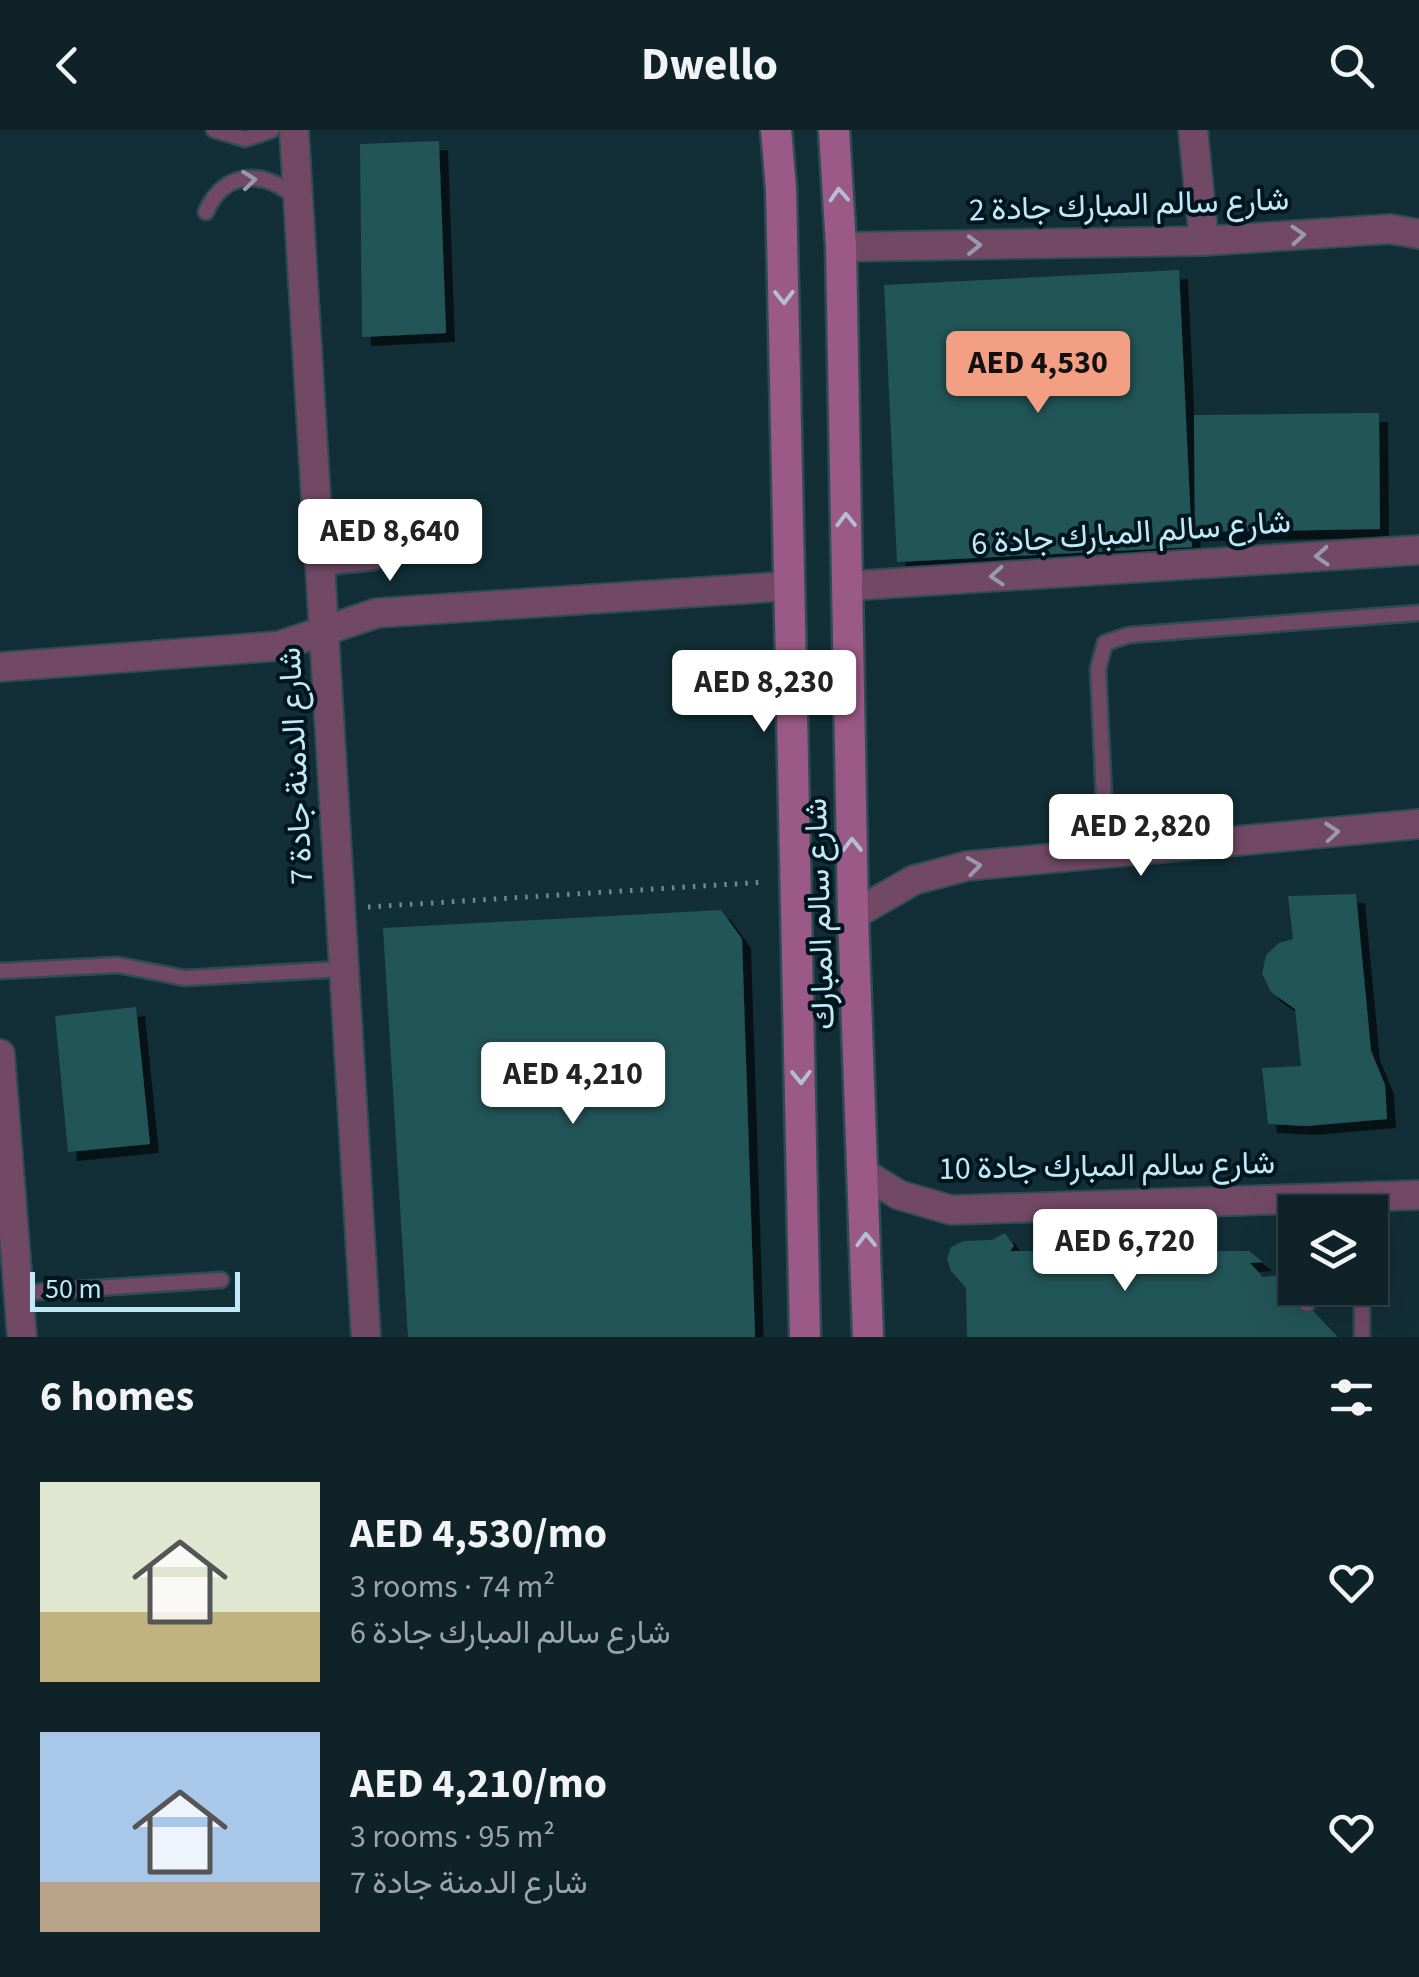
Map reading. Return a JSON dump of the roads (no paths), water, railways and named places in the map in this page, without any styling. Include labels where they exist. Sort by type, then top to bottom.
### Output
[{"type":"main road","name":"شارع سالم المبارك","points":[[776,130],[806,1337]]},
{"type":"main road","name":"شارع سالم المبارك","points":[[834,130],[841,247],[852,915],[865,1174],[868,1337]]},
{"type":"street","name":"شارع الدمنة جادة 7","points":[[294,130],[366,1337]]},
{"type":"street","points":[[1194,130],[1204,241]]},
{"type":"street","name":"شارع سالم المبارك جادة 2","points":[[841,247],[1204,241],[1390,230],[1419,234]]},
{"type":"street","name":"شارع سالم المبارك جادة 6","points":[[848,586],[1419,550]]},
{"type":"street","points":[[0,667],[279,646],[377,613],[790,586]]},
{"type":"street","points":[[852,915],[914,880],[966,866],[1419,824]]},
{"type":"street","points":[[0,1054],[22,1337]]},
{"type":"street","name":"شارع سالم المبارك جادة 10","points":[[865,1174],[899,1195],[952,1210],[1278,1204]]},
{"type":"street","name":"شارع سالم المبارك جادة 10","points":[[1388,1200],[1419,1195]]},
{"type":"lane","points":[[214,130],[245,139],[272,130]]},
{"type":"lane","points":[[206,212],[216,193],[243,178],[273,180],[298,201]]},
{"type":"lane","points":[[319,568],[374,562]]},
{"type":"lane","points":[[1104,797],[1098,669],[1106,642],[1129,635],[1419,613]]},
{"type":"lane","points":[[0,971],[118,965],[185,978],[344,969]]},
{"type":"lane","points":[[18,1294],[221,1280]]},
{"type":"lane","points":[[1362,1305],[1362,1337]]}]
